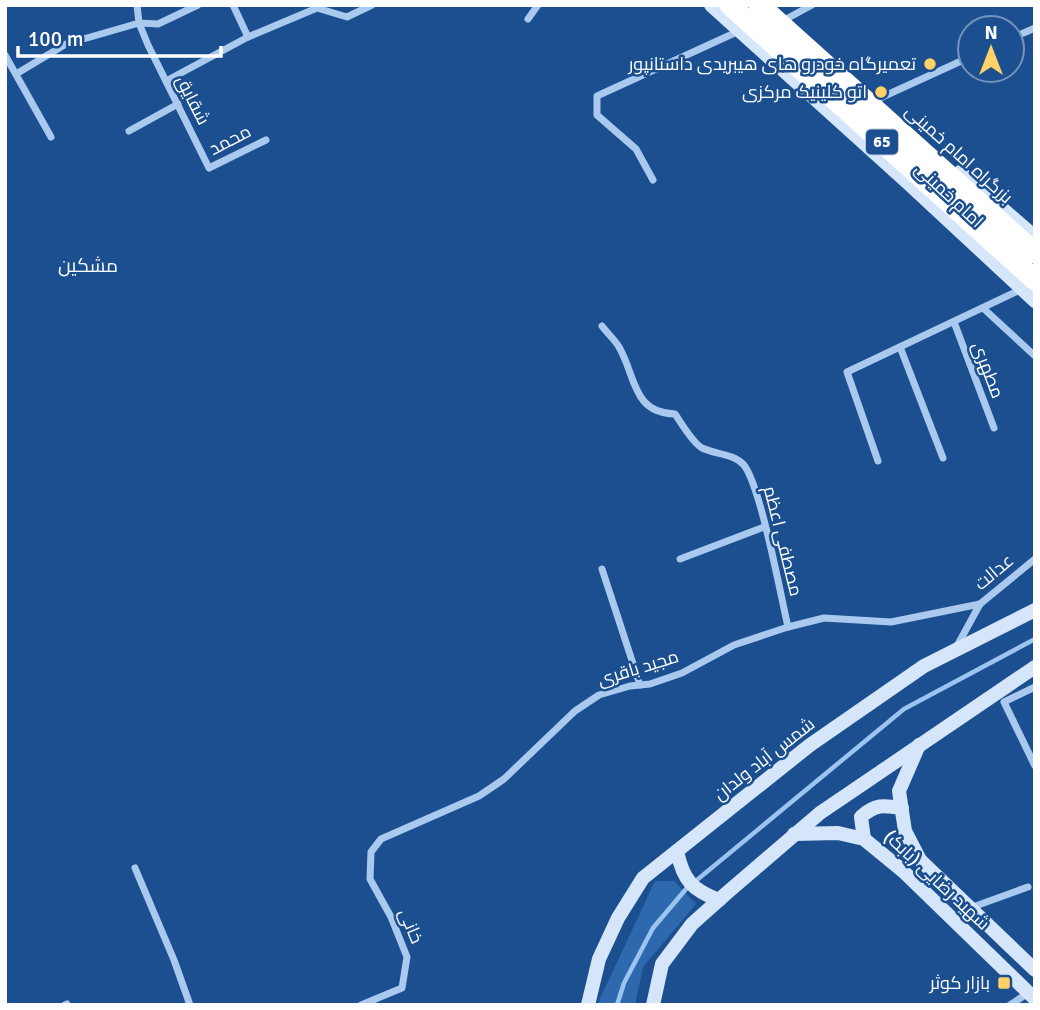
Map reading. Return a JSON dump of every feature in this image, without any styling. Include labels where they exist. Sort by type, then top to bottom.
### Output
[{"type":"highway","name":"65","points":[[730,5],[1029,284]]},
{"type":"highway","name":"بزرگراه امام خمینی","points":[[759,5],[1035,253]]},
{"type":"main road","name":"امام خمینی","points":[[711,5],[942,215],[1029,284],[1035,301]]},
{"type":"main road","name":"امام خمینی","points":[[775,5],[1035,237]]},
{"type":"main road","points":[[942,215],[974,184]]},
{"type":"main road","name":"شمس آباد ولدان","points":[[588,1005],[599,959],[618,918],[643,878],[810,746],[924,666],[1035,610]]},
{"type":"main road","points":[[653,1005],[662,964],[692,924],[719,900],[820,813],[1035,667]]},
{"type":"main road","name":"شهید رضایی (بابک)","points":[[919,744],[899,791],[905,831],[920,860],[1034,968]]},
{"type":"main road","points":[[864,839],[861,817],[871,808],[902,808]]},
{"type":"main road","name":"شهید رضایی (بابک)","points":[[794,834],[838,833],[864,839],[903,871],[1032,995]]},
{"type":"main road","points":[[677,852],[680,868],[689,883],[703,894],[719,900]]},
{"type":"street","name":"شقایق","points":[[137,5],[139,23],[209,169]]},
{"type":"street","points":[[16,74],[66,44],[139,23],[158,24],[198,5]]},
{"type":"street","points":[[233,5],[248,37]]},
{"type":"street","points":[[166,81],[248,37],[317,8],[347,17],[372,5]]},
{"type":"street","points":[[528,19],[538,5]]},
{"type":"street","points":[[788,18],[812,5]]},
{"type":"street","points":[[653,180],[636,149],[597,115],[597,96],[739,31]]},
{"type":"street","points":[[5,55],[51,137]]},
{"type":"street","points":[[878,99],[956,63]]},
{"type":"street","points":[[129,131],[178,104]]},
{"type":"street","name":"محمد","points":[[209,169],[266,140]]},
{"type":"street","points":[[878,461],[847,372],[1029,284]]},
{"type":"street","points":[[983,308],[1035,356]]},
{"type":"street","name":"مطهری","points":[[954,322],[994,428]]},
{"type":"street","name":"مصطفی اعظم","points":[[602,326],[619,348],[638,396],[660,414],[675,414],[700,447],[742,464],[751,479],[788,627]]},
{"type":"street","points":[[900,347],[943,458]]},
{"type":"street","points":[[680,559],[764,527]]},
{"type":"street","name":"عدالت","points":[[956,648],[980,604],[1035,559]]},
{"type":"street","points":[[602,569],[640,685]]},
{"type":"street","name":"مجید باقری","points":[[381,839],[479,796],[504,779],[575,712],[598,695],[650,684],[682,673],[734,645],[824,618],[891,622],[980,604]]},
{"type":"street","points":[[1035,687],[1004,702],[1035,766]]},
{"type":"street","name":"خانی","points":[[361,1005],[402,988],[407,957],[391,917],[370,878],[371,852],[381,839]]},
{"type":"street","points":[[135,868],[190,1005]]},
{"type":"street","points":[[970,908],[1028,887]]},
{"type":"street","points":[[1010,1005],[1032,995]]},
{"type":"shaded area","points":[[655,881],[674,881],[696,904],[643,967],[635,1005],[597,1005]]},
{"type":"waterway","points":[[617,1005],[624,983],[653,928],[686,889],[904,709],[1035,639]]},
{"type":"place","name":"تعمیرگاه خودرو های هیبریدی داستانپور","points":[[930,64]]},
{"type":"place","name":"اتو کلینیک مرکزی","points":[[881,92]]},
{"type":"place","name":"بازار کوثر","points":[[1004,983]]},
{"type":"district","name":"مشکین","points":[[88,266]]}]
